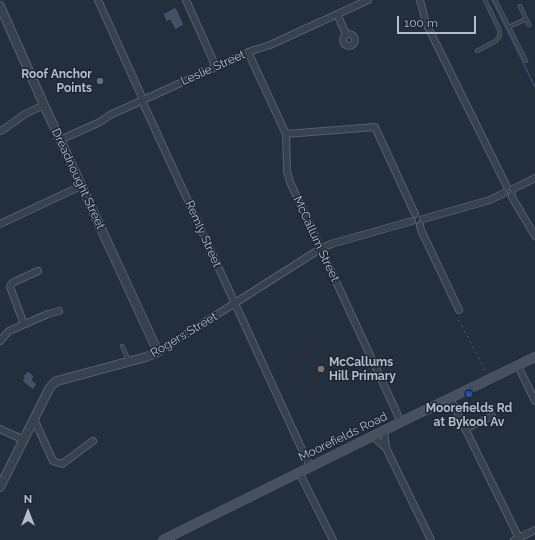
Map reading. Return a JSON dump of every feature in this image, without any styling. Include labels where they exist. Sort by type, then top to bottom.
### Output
[{"type":"main road","name":"Moorefields Road","points":[[163,540],[177,537],[299,472],[535,357]]},
{"type":"street","name":"Remly Street","points":[[98,0],[310,467]]},
{"type":"street","points":[[186,0],[216,67]]},
{"type":"street","name":"Leslie Street","points":[[60,140],[100,122],[110,115],[248,52],[270,45],[368,0]]},
{"type":"street","points":[[420,0],[426,23],[512,197],[535,236]]},
{"type":"street","name":"Dreadnought Street","points":[[0,6],[158,352]]},
{"type":"street","points":[[337,14],[346,34]]},
{"type":"street","name":"McCallum Street","points":[[248,52],[286,134],[287,171],[289,179],[401,422]]},
{"type":"street","points":[[0,131],[25,114],[44,105]]},
{"type":"street","points":[[286,134],[375,127],[415,214]]},
{"type":"street","points":[[415,214],[412,216],[412,221],[415,225],[490,200],[535,178]]},
{"type":"street","points":[[0,224],[81,186]]},
{"type":"street","points":[[415,214],[421,214],[422,232],[459,310]]},
{"type":"street","name":"Rogers Street","points":[[0,487],[49,389],[57,381],[130,362],[158,352],[320,249],[331,244],[412,221]]},
{"type":"street","points":[[24,324],[10,287],[14,282],[38,271]]},
{"type":"street","points":[[0,341],[9,331],[48,314],[59,311]]},
{"type":"street","points":[[518,366],[535,401]]},
{"type":"street","points":[[450,398],[518,539],[535,530]]},
{"type":"street","points":[[465,429],[492,416]]},
{"type":"street","points":[[34,419],[53,461],[62,464],[93,442]]},
{"type":"street","points":[[0,429],[24,440]]},
{"type":"street","points":[[384,430],[386,448],[431,540]]},
{"type":"street","points":[[373,436],[386,448]]},
{"type":"street","points":[[299,472],[334,540]]},
{"type":"lane","points":[[477,51],[496,41],[500,35],[499,29],[485,0]]},
{"type":"lane","points":[[495,0],[526,61]]},
{"type":"lane","points":[[520,6],[529,25]]},
{"type":"lane","points":[[509,27],[526,19]]},
{"type":"lane","points":[[122,346],[130,362]]},
{"type":"path","points":[[458,320],[486,373]]},
{"type":"building","points":[[175,7],[184,25],[175,30],[170,20],[166,22],[163,14]]},
{"type":"building","points":[[28,371],[34,377],[32,380],[37,384],[33,390],[22,381],[24,378],[23,376]]},
{"type":"waterway","points":[[492,0],[535,87]]},
{"type":"place","name":"Roof Anchor Points","points":[[100,81]]},
{"type":"place","name":"McCallums Hill Primary","points":[[321,369]]},
{"type":"place","name":"Moorefields Rd at Bykool Av","points":[[469,394]]}]
